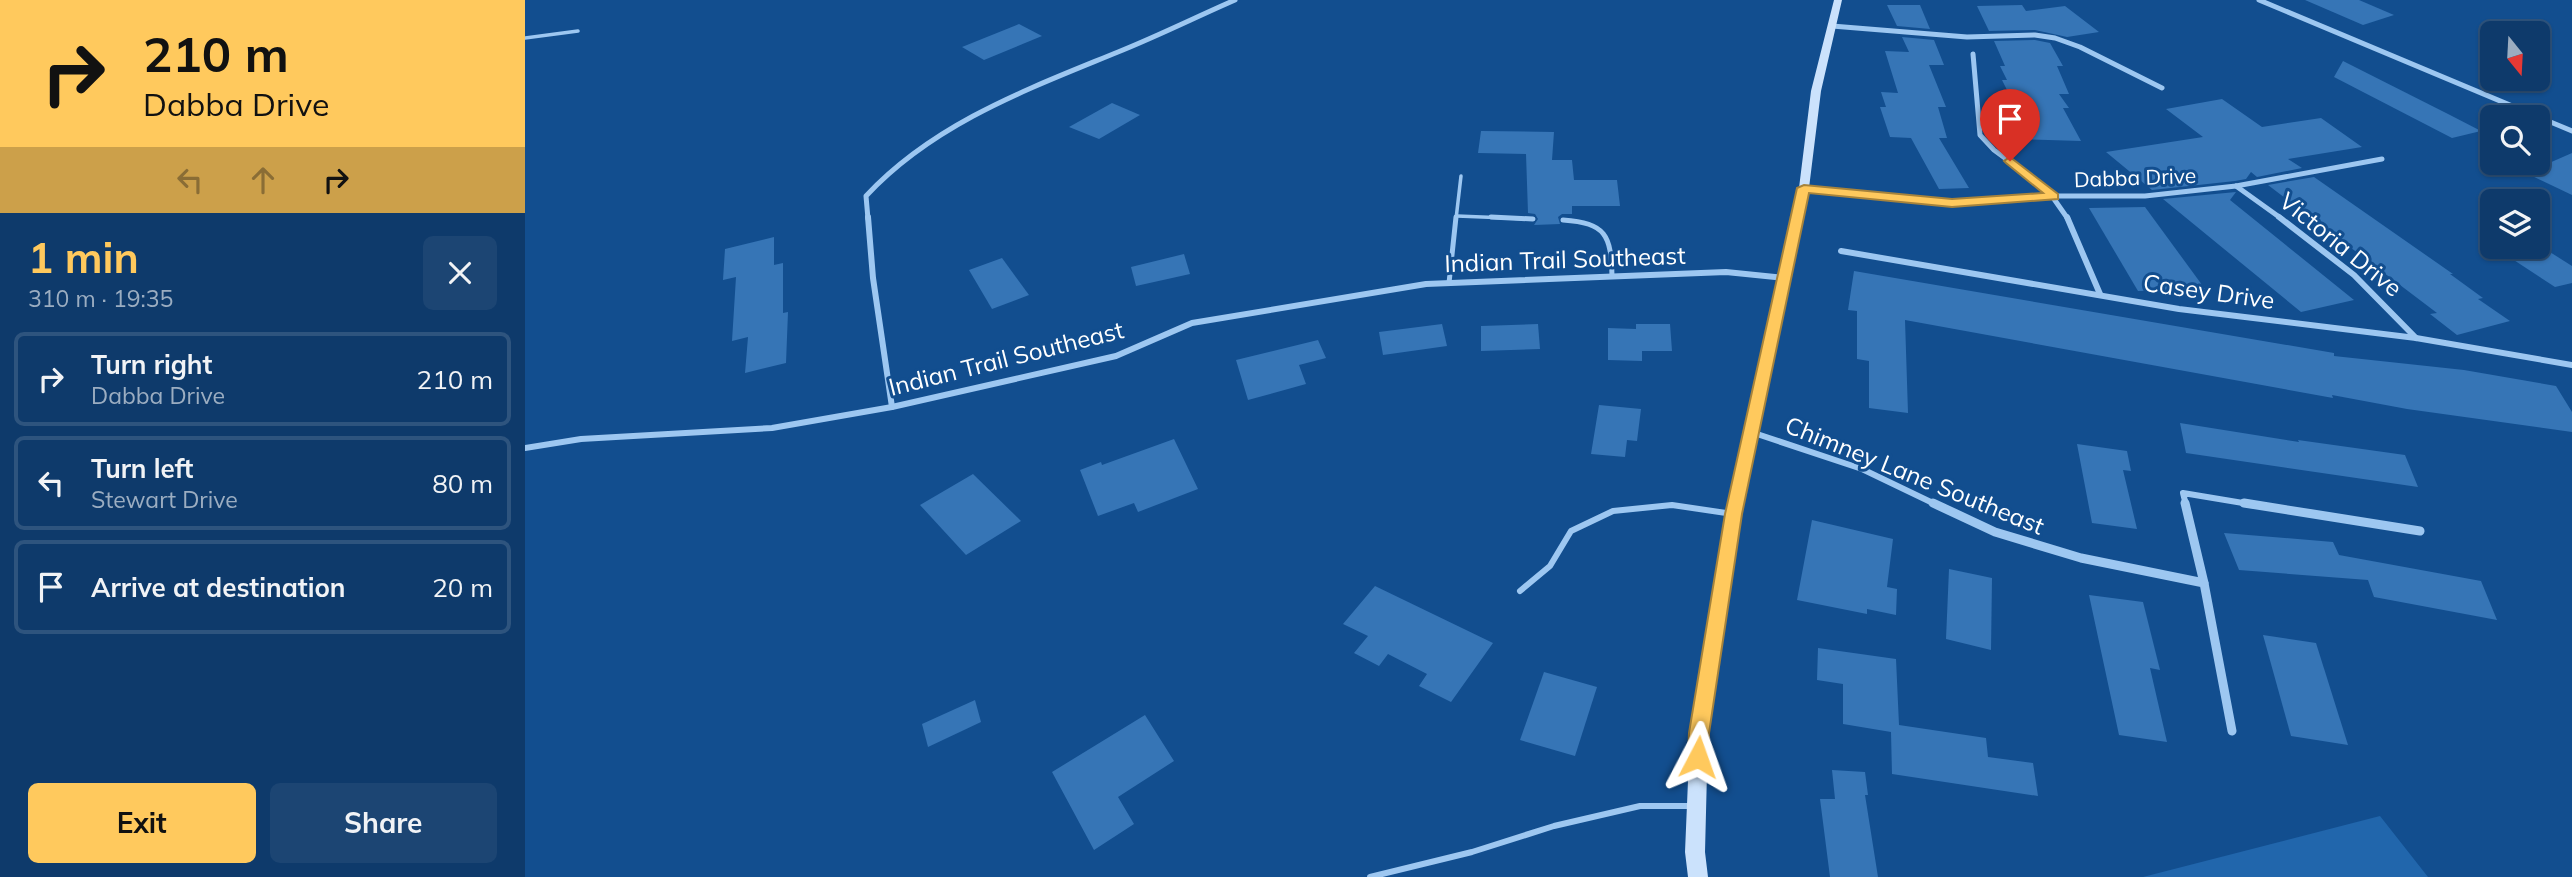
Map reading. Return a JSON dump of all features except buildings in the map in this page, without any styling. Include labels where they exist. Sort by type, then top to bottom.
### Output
[{"type":"street","points":[[891,407],[873,278],[866,196],[878,180],[934,136],[1053,79],[1235,0]]},
{"type":"street","points":[[1698,877],[1695,852],[1699,733],[1733,514],[1804,188],[1816,91],[1838,0]]},
{"type":"street","points":[[2259,0],[2572,131]]},
{"type":"street","points":[[1832,26],[1967,37],[2035,35],[2055,38],[2080,47],[2162,88]]},
{"type":"street","points":[[1973,54],[1980,134],[1992,148],[2028,173],[2054,196],[2087,257],[2100,294]]},
{"type":"street","name":"Dabba Drive","points":[[1804,188],[1952,203],[2054,196],[2145,196],[2236,186],[2382,159]]},
{"type":"street","name":"Victoria Drive","points":[[2236,186],[2368,285],[2416,338]]},
{"type":"street","name":"Casey Drive","points":[[1841,251],[2179,309],[2416,338],[2572,365]]},
{"type":"street","name":"Indian Trail Southeast","points":[[525,448],[581,439],[772,428],[891,407],[1116,356],[1192,323],[1426,284],[1726,272],[1785,278]]},
{"type":"street","name":"Chimney Lane Southeast","points":[[1751,432],[1862,470],[1995,532],[2081,558],[2204,583]]},
{"type":"street","points":[[2232,731],[2204,583],[2183,494],[2420,531]]},
{"type":"lane","points":[[525,38],[578,31]]},
{"type":"lane","points":[[1449,283],[1461,176]]},
{"type":"lane","points":[[1457,216],[1533,219]]},
{"type":"lane","points":[[1563,220],[1581,220],[1602,229],[1611,242],[1612,276]]},
{"type":"lane","points":[[1520,591],[1550,566],[1571,531],[1613,511],[1672,505],[1733,514]]},
{"type":"lane","points":[[1370,877],[1472,852],[1555,826],[1640,806],[1696,806]]},
{"type":"shaded area","points":[[2380,816],[2428,877],[2143,877]]},
{"type":"route","points":[[1698,757],[1699,733],[1733,514],[1804,188],[1952,203],[2054,196],[2010,161]]}]
